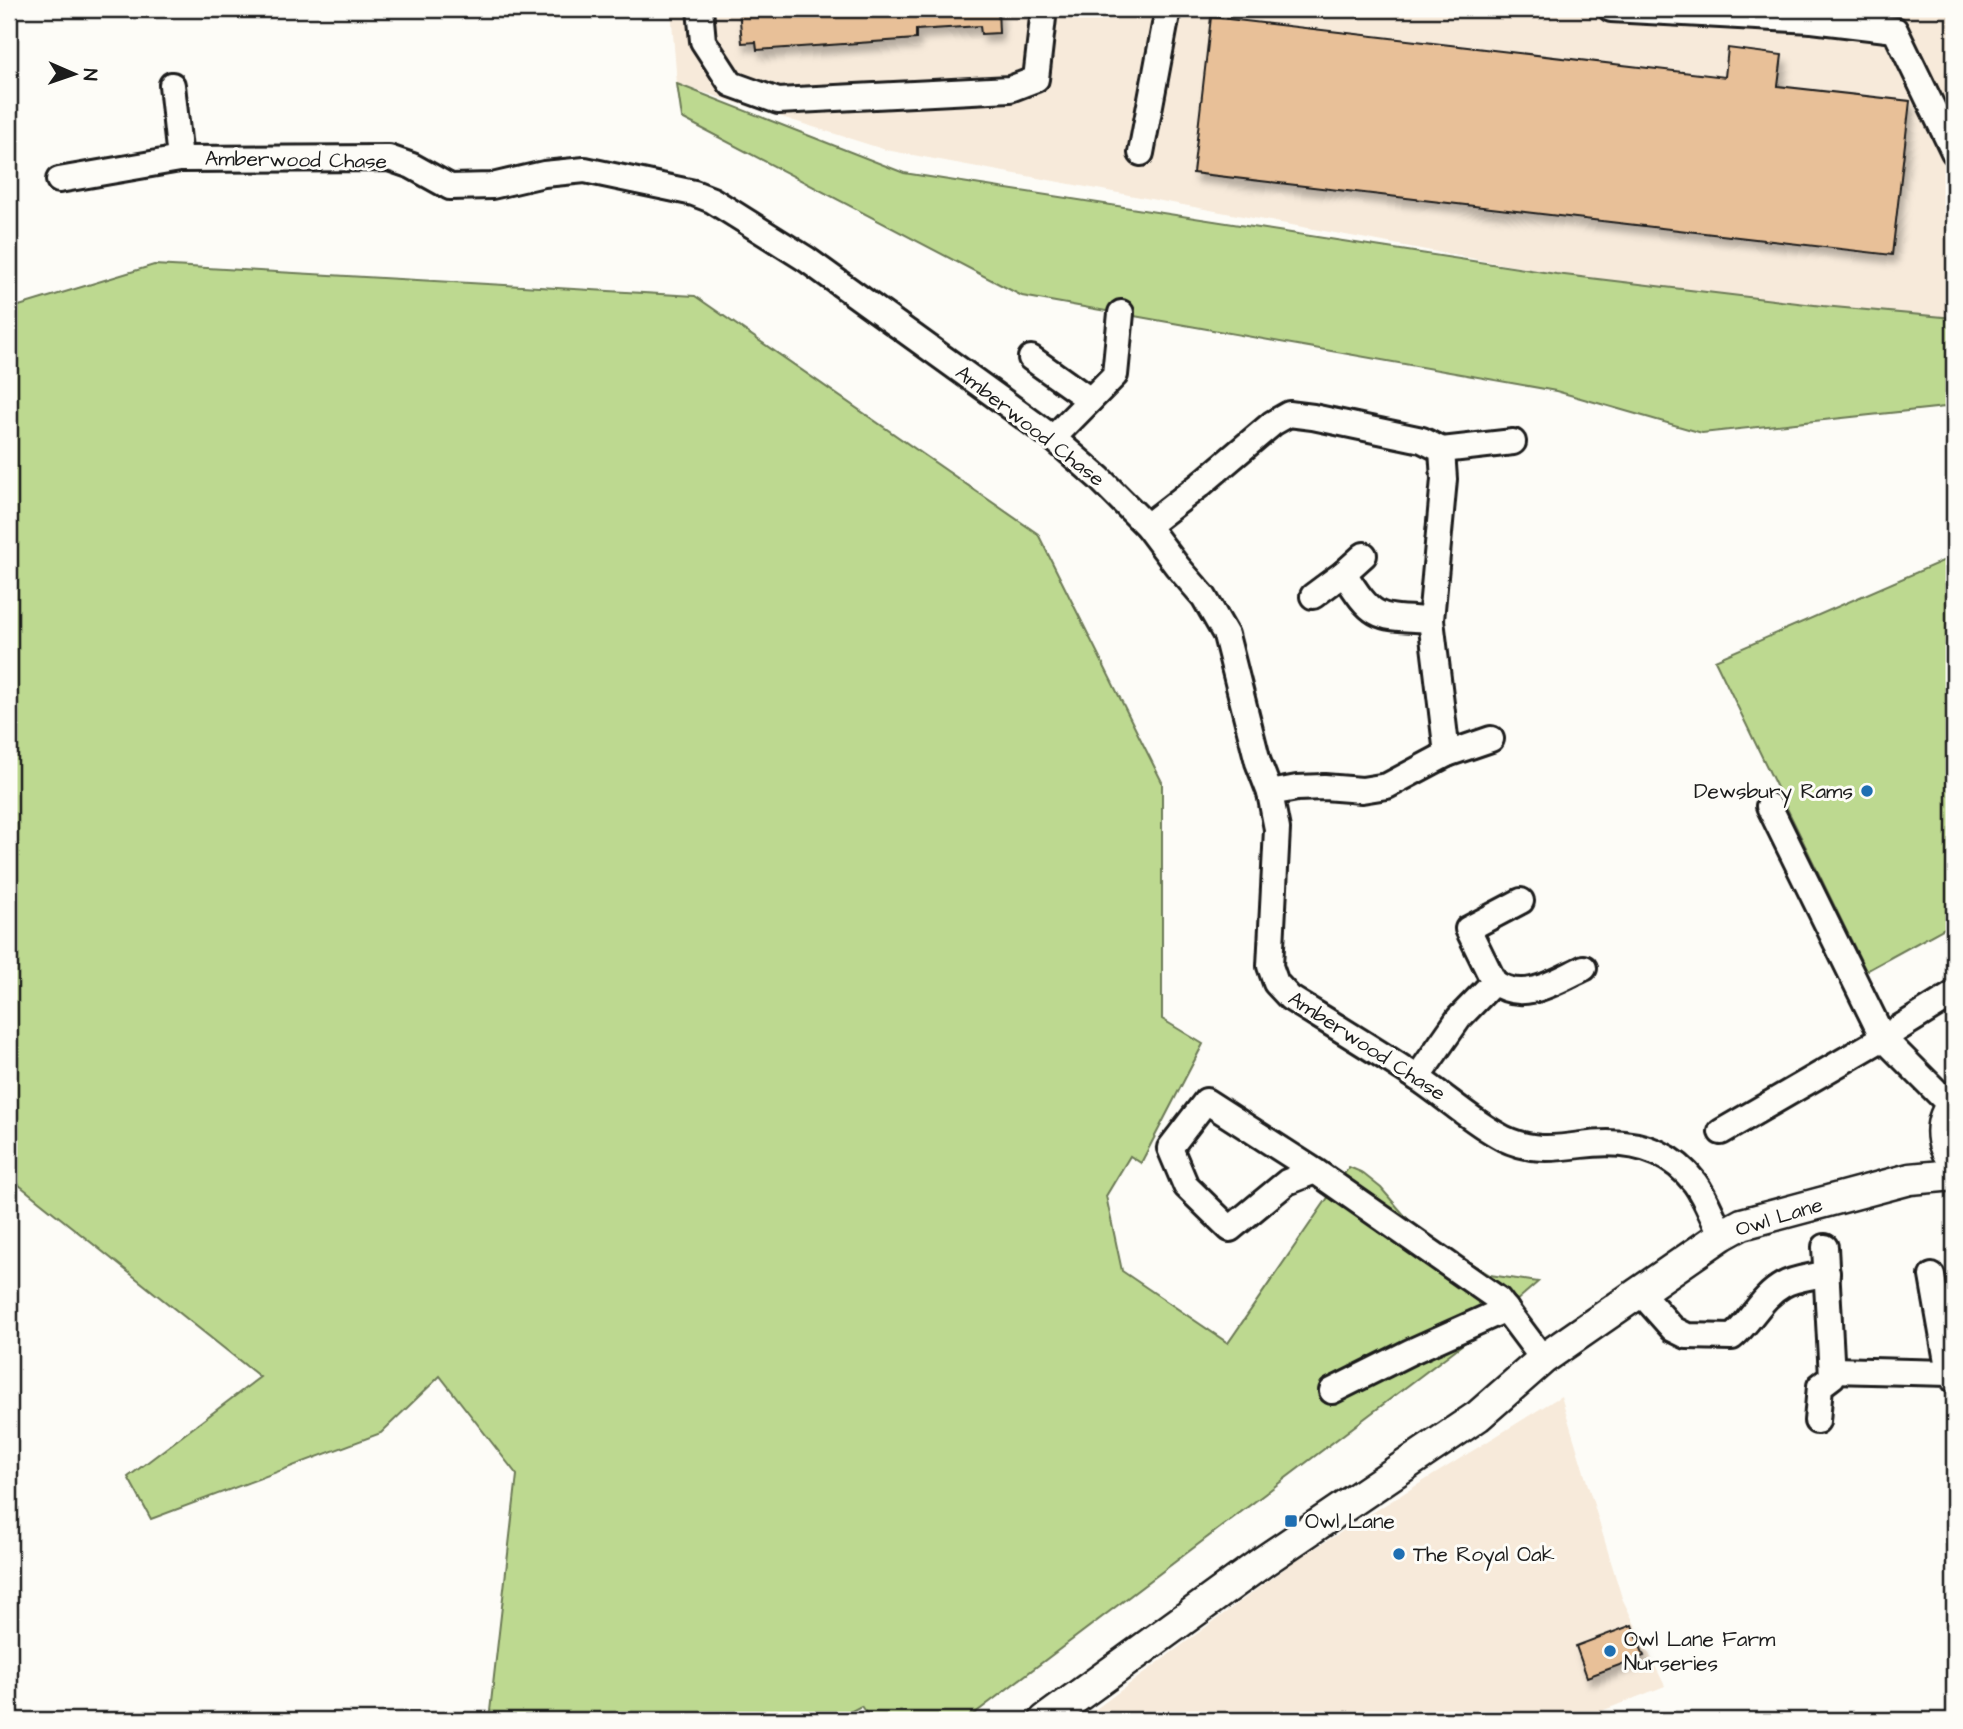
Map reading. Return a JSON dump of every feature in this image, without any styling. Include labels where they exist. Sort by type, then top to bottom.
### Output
[{"type":"main road","points":[[1910,1180],[1923,1163],[1950,1154],[1942,1128],[1945,1115],[1953,1104]]},
{"type":"main road","name":"Owl Lane","points":[[1045,1720],[1264,1560],[1478,1416],[1544,1359],[1722,1235],[1742,1224],[1910,1180],[1954,1175]]},
{"type":"street","points":[[700,9],[703,41],[731,84],[778,102],[1010,89],[1035,79],[1044,9]]},
{"type":"street","points":[[1142,153],[1168,9]]},
{"type":"street","points":[[1611,9],[1811,15],[1895,30],[1954,152]]},
{"type":"street","name":"Amberwood Chase","points":[[172,85],[180,159]]},
{"type":"street","name":"Amberwood Chase","points":[[59,180],[180,159],[389,158],[411,166],[450,187],[492,186],[557,172],[585,170],[694,192],[733,211],[806,260],[1053,438],[1099,478],[1147,526],[1204,597],[1226,635],[1258,762],[1270,793],[1277,829],[1270,966],[1276,983],[1290,998],[1417,1077],[1502,1137],[1526,1147],[1549,1150],[1607,1142],[1634,1144],[1659,1152],[1679,1166],[1696,1184],[1722,1235]]},
{"type":"street","points":[[1053,438],[1115,374],[1121,313]]},
{"type":"street","points":[[1031,358],[1090,400]]},
{"type":"street","points":[[1147,526],[1273,423],[1289,414],[1313,416],[1422,440],[1442,450],[1513,442]]},
{"type":"street","points":[[1442,450],[1444,479],[1431,620],[1447,754]]},
{"type":"street","points":[[1313,596],[1364,555]]},
{"type":"street","points":[[1344,573],[1362,600],[1382,617],[1431,620]]},
{"type":"street","points":[[1270,793],[1297,788],[1362,790],[1387,786],[1447,754],[1491,739]]},
{"type":"street","points":[[1769,806],[1884,1038],[1953,1104]]},
{"type":"street","points":[[1521,901],[1468,929],[1494,982],[1504,990],[1522,993],[1543,987],[1584,968]]},
{"type":"street","points":[[1417,1077],[1459,1018],[1494,982]]},
{"type":"street","points":[[1721,1132],[1884,1038],[1954,994]]},
{"type":"street","points":[[1315,1171],[1287,1182],[1230,1229],[1186,1186],[1170,1149],[1206,1101],[1315,1171],[1498,1299],[1544,1359]]},
{"type":"street","points":[[1818,1420],[1820,1386],[1832,1377],[1825,1247]]},
{"type":"street","points":[[1641,1293],[1673,1328],[1687,1336],[1731,1337],[1745,1326],[1764,1301],[1784,1283],[1827,1273]]},
{"type":"street","points":[[1832,1370],[1952,1376],[1932,1276]]},
{"type":"street","points":[[1332,1391],[1506,1309]]},
{"type":"shaded area","points":[[671,9],[1954,9],[1954,318],[1823,306],[1556,274],[886,150],[677,84]]},
{"type":"shaded area","points":[[1561,1396],[1622,1598],[1665,1686],[1579,1720],[1081,1720],[1296,1560]]},
{"type":"green space","points":[[677,84],[904,173],[1556,274],[1823,306],[1954,318],[1954,406],[1702,433],[1556,391],[1022,296],[682,118]]},
{"type":"green space","points":[[154,265],[695,296],[1038,534],[1162,782],[1162,1019],[1203,1044],[1141,1163],[1130,1156],[1106,1196],[1122,1271],[1228,1343],[1349,1167],[1361,1172],[1381,1188],[1418,1231],[1490,1275],[1538,1282],[1492,1322],[966,1720],[871,1720],[861,1706],[835,1720],[489,1720],[517,1475],[440,1376],[381,1433],[151,1519],[128,1477],[260,1377],[9,1177],[9,309]]},
{"type":"green space","name":"Dewsbury Rams","points":[[1954,556],[1954,923],[1866,971],[1715,660]]},
{"type":"building","points":[[739,9],[998,9],[999,33],[981,34],[980,26],[916,30],[916,39],[757,50],[756,42],[742,43]]},
{"type":"building","points":[[1211,17],[1725,77],[1728,48],[1782,55],[1778,86],[1910,101],[1892,255],[1193,173]]},
{"type":"building","name":"Owl Lane Farm Nurseries","points":[[1632,1625],[1644,1656],[1587,1677],[1576,1646]]},
{"type":"place","name":"Dewsbury Rams","points":[[1867,791]]},
{"type":"place","name":"Owl Lane","points":[[1291,1521]]},
{"type":"place","name":"The Royal Oak","points":[[1399,1554]]},
{"type":"place","name":"Owl Lane Farm Nurseries","points":[[1610,1651]]}]
